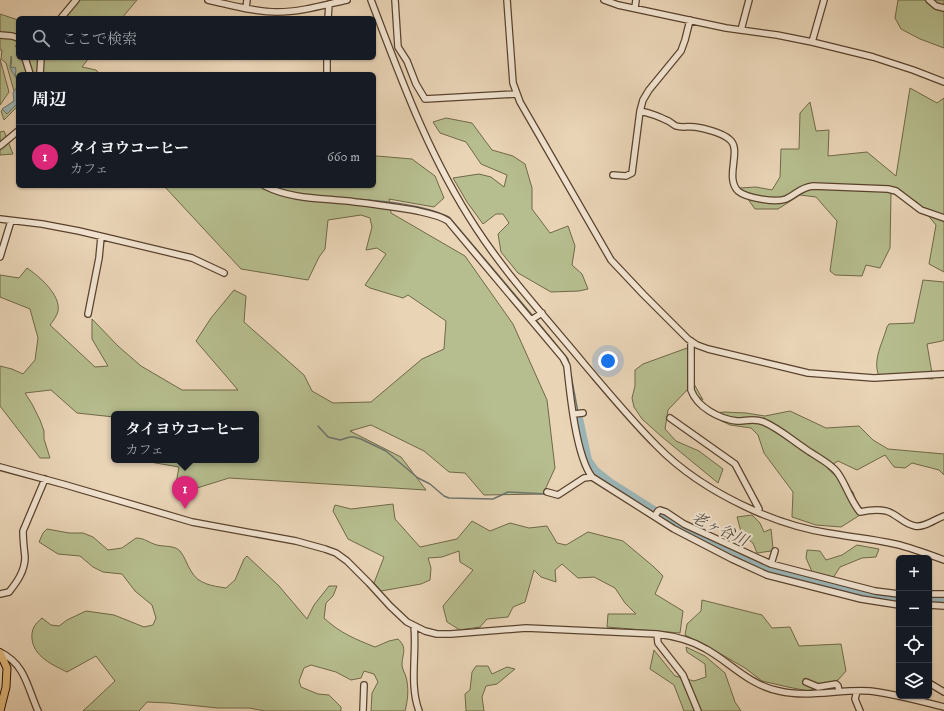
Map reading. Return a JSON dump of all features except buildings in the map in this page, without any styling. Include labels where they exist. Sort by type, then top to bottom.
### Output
[{"type":"main road","points":[[0,652],[7,668],[6,687],[0,711]]},
{"type":"street","points":[[63,16],[76,0]]},
{"type":"street","points":[[208,0],[262,11],[286,12],[347,0]]},
{"type":"street","points":[[246,8],[247,0]]},
{"type":"street","points":[[371,0],[413,111],[446,179],[475,227],[567,366],[580,451],[590,475],[674,529],[767,575],[861,599],[896,605]]},
{"type":"street","points":[[395,0],[398,47],[407,61],[416,84],[425,99],[516,94]]},
{"type":"street","points":[[507,0],[512,74],[516,94],[523,108],[611,260],[691,341],[708,349],[808,373],[874,378],[944,374]]},
{"type":"street","points":[[604,0],[726,28],[777,35],[812,42],[872,57],[944,82]]},
{"type":"street","points":[[635,8],[636,0]]},
{"type":"street","points":[[741,30],[749,0]]},
{"type":"street","points":[[812,42],[824,0]]},
{"type":"street","points":[[929,0],[936,6],[944,8]]},
{"type":"street","points":[[328,16],[329,4]]},
{"type":"street","points":[[613,175],[626,176],[632,173],[640,111],[643,100],[649,90],[681,51],[690,20]]},
{"type":"street","points":[[0,36],[16,37]]},
{"type":"street","points":[[26,60],[29,72]]},
{"type":"street","points":[[40,72],[41,60]]},
{"type":"street","points":[[327,60],[327,72]]},
{"type":"street","points":[[640,111],[662,118],[676,126],[695,127],[710,130],[730,139],[734,149],[732,172],[734,184],[738,191],[744,194],[762,199],[780,200],[785,199],[803,188],[813,186],[888,189],[896,191],[921,210],[944,218]]},
{"type":"street","points":[[0,146],[16,133]]},
{"type":"street","points":[[270,188],[299,197],[391,207],[437,215],[443,218],[448,221],[657,446],[687,472],[724,496],[758,512],[792,525],[825,533],[896,544],[944,560]]},
{"type":"street","points":[[0,219],[49,226],[192,258],[224,273]]},
{"type":"street","points":[[0,257],[11,221]]},
{"type":"street","points":[[88,314],[99,258],[101,237]]},
{"type":"street","points":[[691,341],[691,390],[696,399],[718,416],[739,421],[754,419],[778,429],[836,471],[860,512],[880,510],[891,512],[910,525],[915,526],[920,526],[944,516]]},
{"type":"street","points":[[574,414],[583,413]]},
{"type":"street","points":[[670,418],[735,464],[759,509],[758,512]]},
{"type":"street","points":[[0,467],[45,478],[192,522],[296,541],[325,549],[347,561],[407,622],[425,631],[437,634],[451,634],[526,628],[672,636],[693,642],[718,657],[744,677],[758,685],[777,691],[790,694],[870,691],[944,707]]},
{"type":"street","points":[[547,492],[558,495],[590,475]]},
{"type":"street","points":[[0,594],[9,592],[21,575],[25,557],[23,531],[45,478]]},
{"type":"street","points":[[655,516],[660,510],[666,512],[684,524],[771,564],[875,591],[896,594]]},
{"type":"street","points":[[771,564],[776,551]]},
{"type":"street","points":[[932,594],[944,594]]},
{"type":"street","points":[[932,605],[944,606]]},
{"type":"street","points":[[414,626],[414,684],[419,711]]},
{"type":"street","points":[[657,634],[658,643],[683,675],[698,711]]},
{"type":"street","points":[[0,652],[9,656],[22,672],[38,711]]},
{"type":"street","points":[[806,682],[818,687],[836,684],[839,691]]},
{"type":"street","points":[[363,711],[364,685]]},
{"type":"street","points":[[932,685],[944,692]]},
{"type":"street","points":[[857,691],[855,699],[860,711]]},
{"type":"green space","points":[[77,0],[137,0],[124,16],[64,16]]},
{"type":"green space","points":[[898,0],[944,0],[944,48],[920,39],[901,29],[895,18]]},
{"type":"green space","points":[[0,14],[16,19],[16,60],[87,60],[82,67],[96,70],[98,72],[33,72],[28,64],[30,72],[16,72],[16,98],[6,63],[1,59],[2,50],[0,50]]},
{"type":"green space","points":[[0,59],[9,92],[0,105]]},
{"type":"green space","points":[[910,88],[937,103],[944,98],[944,272],[929,264],[936,225],[917,202],[891,193],[890,248],[880,268],[866,265],[862,276],[835,275],[830,271],[837,221],[816,197],[800,195],[778,209],[755,209],[740,188],[756,187],[772,190],[780,177],[781,149],[799,149],[800,113],[810,102],[816,131],[829,130],[828,156],[867,152],[896,176]]},
{"type":"green space","points":[[16,98],[16,108],[4,120],[1,111]]},
{"type":"green space","points":[[446,118],[472,123],[492,150],[513,156],[525,164],[532,188],[532,209],[550,233],[568,226],[575,246],[572,265],[582,274],[588,289],[579,291],[551,292],[518,273],[501,252],[498,234],[509,223],[503,214],[496,214],[483,224],[467,202],[453,178],[479,174],[491,177],[504,187],[507,175],[481,164],[466,142],[440,133],[433,122]]},
{"type":"green space","points":[[4,131],[13,154],[0,155],[0,132]]},
{"type":"green space","points":[[376,156],[412,159],[435,176],[444,198],[434,207],[389,199],[391,213],[465,256],[513,324],[547,400],[555,468],[543,494],[484,495],[465,473],[449,472],[424,451],[371,425],[350,431],[401,457],[426,490],[229,478],[197,488],[175,489],[179,467],[156,463],[259,463],[259,411],[111,411],[111,417],[77,413],[51,390],[25,393],[40,420],[50,458],[40,458],[0,406],[0,366],[23,374],[35,360],[38,338],[30,309],[0,297],[0,275],[19,278],[27,268],[43,281],[53,292],[58,305],[57,315],[50,325],[95,367],[108,366],[92,339],[92,319],[118,346],[141,366],[182,390],[238,390],[196,341],[211,318],[234,290],[246,296],[244,322],[304,375],[312,391],[333,403],[371,402],[422,359],[444,349],[446,321],[408,295],[403,298],[370,288],[365,285],[386,254],[377,248],[366,250],[372,227],[370,218],[361,215],[328,220],[325,249],[319,257],[308,280],[241,269],[166,188],[376,188]]},
{"type":"green space","points":[[923,280],[944,282],[944,340],[927,344],[933,379],[879,376],[877,370],[877,357],[887,327],[889,324],[914,323]]},
{"type":"green space","points":[[687,348],[693,382],[703,400],[688,389],[668,410],[665,429],[676,441],[699,451],[723,469],[718,483],[642,419],[634,407],[632,398],[635,386],[635,370],[643,364]]},
{"type":"green space","points":[[790,411],[826,428],[859,426],[873,440],[888,449],[944,454],[944,475],[939,470],[912,463],[905,468],[894,467],[885,455],[857,470],[838,461],[827,468],[853,492],[860,515],[841,527],[816,525],[792,517],[793,492],[764,453],[758,435],[751,428],[730,425],[708,414],[724,412],[765,416]]},
{"type":"green space","points":[[393,504],[395,519],[420,547],[457,539],[472,521],[490,531],[510,523],[529,528],[547,526],[557,543],[566,545],[588,532],[623,541],[663,576],[655,594],[683,611],[680,633],[607,627],[608,614],[636,614],[625,603],[615,588],[594,577],[578,578],[562,564],[555,570],[556,582],[541,577],[534,570],[525,602],[513,607],[508,617],[487,619],[480,627],[460,630],[447,622],[443,606],[473,570],[460,562],[459,551],[442,557],[428,558],[431,568],[430,580],[421,584],[381,591],[374,583],[384,557],[348,539],[333,511],[335,505],[351,509]]},
{"type":"green space","points":[[752,515],[760,523],[764,532],[771,529],[773,548],[771,551],[757,553],[753,543],[742,535],[737,517]]},
{"type":"green space","points":[[47,529],[69,533],[83,533],[93,537],[108,550],[122,548],[136,538],[157,545],[169,546],[178,549],[182,553],[191,571],[201,582],[226,588],[235,580],[244,559],[247,556],[279,586],[307,619],[314,605],[329,586],[337,586],[333,596],[326,603],[324,618],[342,632],[375,647],[398,639],[403,645],[404,651],[402,666],[407,681],[408,690],[405,711],[371,711],[372,693],[378,682],[374,674],[364,671],[361,678],[351,680],[336,672],[311,665],[304,668],[299,681],[301,687],[318,694],[329,695],[341,707],[341,711],[265,711],[249,708],[218,708],[147,702],[139,711],[83,711],[115,681],[96,656],[67,672],[45,660],[36,651],[32,639],[32,632],[35,625],[42,618],[51,625],[59,626],[67,620],[86,611],[114,615],[144,627],[153,625],[156,618],[152,605],[135,591],[122,574],[103,572],[93,567],[80,556],[58,554],[39,542],[43,533]]},
{"type":"green space","points":[[857,545],[879,549],[876,557],[862,558],[840,567],[833,578],[813,574],[806,558],[807,550],[820,551],[826,560],[842,555]]},
{"type":"green space","points":[[702,600],[762,615],[772,628],[790,627],[799,646],[841,644],[846,671],[838,680],[808,691],[762,681],[745,668],[685,635],[687,624],[701,611]]},
{"type":"green space","points":[[686,647],[705,656],[725,673],[735,702],[741,711],[684,711],[674,685],[650,669],[654,650],[675,676],[694,681],[706,677],[705,664],[687,652]]},
{"type":"green space","points":[[476,666],[488,666],[492,674],[507,667],[515,669],[497,684],[486,686],[482,697],[484,711],[466,711],[465,694],[470,690],[472,672]]},
{"type":"water","points":[[11,56],[11,66],[12,68],[15,67],[16,78],[10,68]]},
{"type":"water","points":[[16,88],[16,105],[7,114],[2,109],[14,101],[13,93]]},
{"type":"waterway","points":[[4,33],[16,35]]},
{"type":"waterway","points":[[28,60],[30,66]]},
{"type":"waterway","points":[[353,199],[415,206],[449,217],[533,316]]},
{"type":"waterway","points":[[535,319],[568,359],[579,418]]},
{"type":"waterway","name":"老ヶ谷川","points":[[579,418],[588,460],[595,470],[610,482],[679,526],[734,553],[782,574],[863,595],[896,599]]},
{"type":"waterway","points":[[318,426],[328,437],[340,440],[354,437],[386,451],[418,478],[430,484],[444,496],[449,498],[493,499],[508,492],[547,494]]},
{"type":"waterway","name":"老ヶ谷川","points":[[932,600],[944,600]]},
{"type":"place","name":"タイヨウコーヒー","points":[[185,509]]}]
